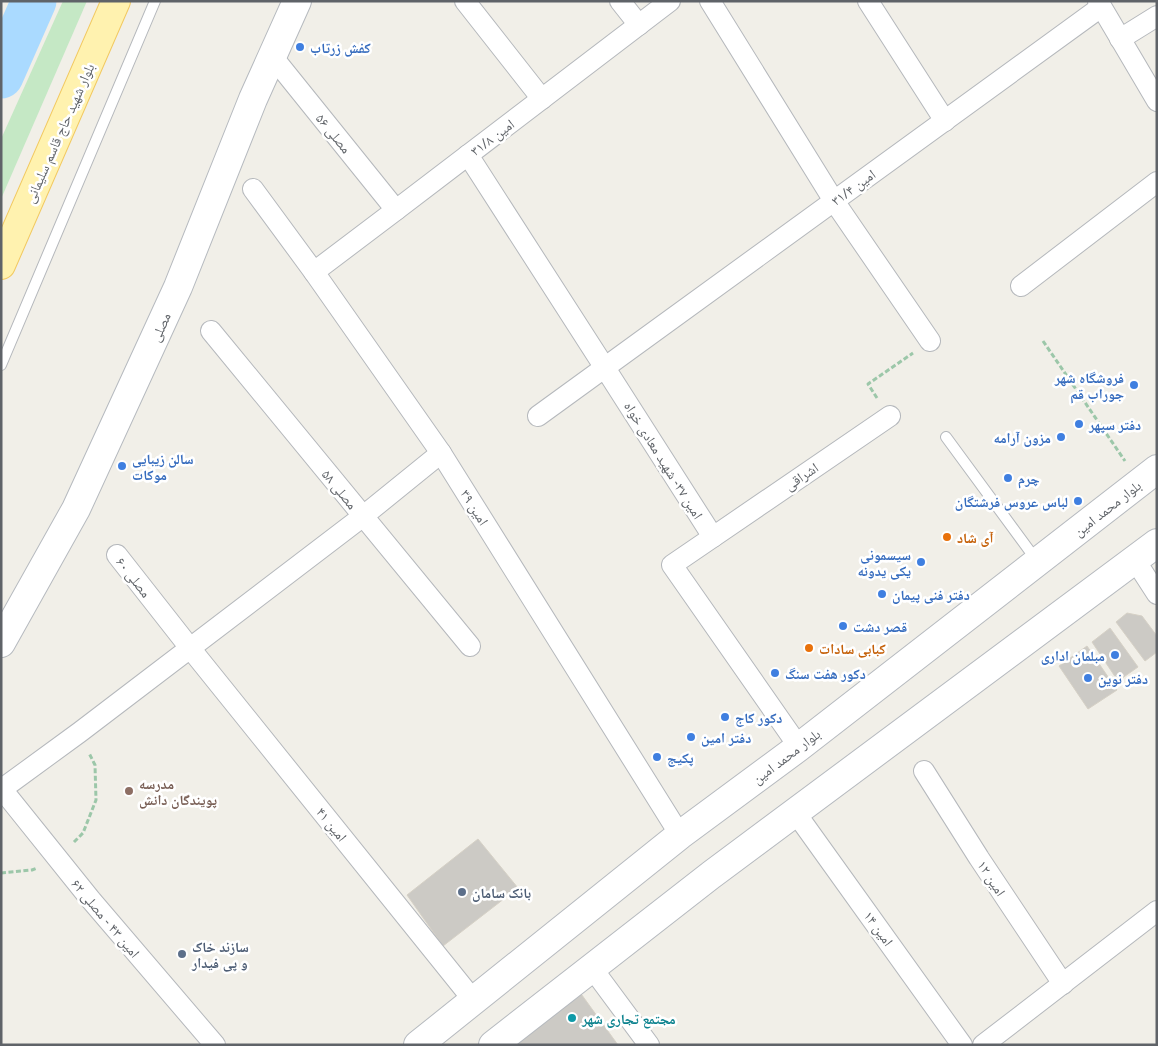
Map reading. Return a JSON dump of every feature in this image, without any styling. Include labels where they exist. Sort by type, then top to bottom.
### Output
[{"type":"main road","name":"بلوار شهید حاج قاسم سلیمانی","points":[[1,265],[116,1]]},
{"type":"main road","name":"مصلی","points":[[1,643],[76,509],[92,475],[178,287],[228,159],[297,1]]},
{"type":"main road","name":"بلوار محمد امین","points":[[418,1045],[680,835],[799,747],[1148,475]]},
{"type":"main road","points":[[494,1045],[703,881],[1157,543]]},
{"type":"street","points":[[465,1],[542,99]]},
{"type":"street","points":[[620,1],[639,25]]},
{"type":"street","name":"امین ۳۱/۸","points":[[314,272],[670,1]]},
{"type":"street","points":[[710,1],[834,201],[930,341]]},
{"type":"street","points":[[868,1],[944,121]]},
{"type":"street","points":[[1099,4],[1157,101]]},
{"type":"street","name":"امین ۳۱/۴","points":[[538,416],[944,121],[1099,4]]},
{"type":"street","points":[[1120,39],[1157,16]]},
{"type":"street","name":"مصلی ۵۶","points":[[272,56],[396,210]]},
{"type":"street","name":"امین ۳۷- شهید معادی خواه","points":[[468,155],[713,537]]},
{"type":"street","points":[[1021,286],[1157,182]]},
{"type":"street","name":"امین ۳۹","points":[[253,189],[314,272],[441,453],[680,835]]},
{"type":"street","name":"مصلی ۵۸","points":[[211,331],[470,646]]},
{"type":"street","name":"اشراقی","points":[[713,537],[890,416]]},
{"type":"street","points":[[2,789],[80,732],[362,517],[441,453]]},
{"type":"street","points":[[713,537],[672,565],[799,747]]},
{"type":"street","name":"مصلی ۶۰","points":[[117,555],[190,648]]},
{"type":"street","points":[[1135,560],[1157,594]]},
{"type":"street","name":"امین ۴۱","points":[[190,648],[474,1001]]},
{"type":"street","name":"امین ۱۲","points":[[924,770],[1062,984]]},
{"type":"street","name":"امین ۴۳ - مصلی ۶۲","points":[[2,789],[90,900],[215,1045]]},
{"type":"street","name":"امین ۱۴","points":[[795,812],[962,1045]]},
{"type":"street","points":[[983,1045],[1157,911]]},
{"type":"street","points":[[592,968],[648,1045]]},
{"type":"lane","points":[[1,365],[155,1]]},
{"type":"lane","points":[[946,437],[1037,562]]},
{"type":"path","points":[[890,416],[868,384],[930,341]]},
{"type":"path","points":[[1043,341],[1148,475]]},
{"type":"path","points":[[1,873],[32,870],[58,858],[83,833],[96,800],[95,765],[80,732]]},
{"type":"green space","points":[[63,1],[87,1],[1,199],[1,139]]},
{"type":"building","points":[[1127,613],[1142,616],[1157,636],[1157,652],[1145,661],[1116,622]]},
{"type":"building","name":"مبلمان اداری","points":[[1110,628],[1138,667],[1118,681],[1092,642]]},
{"type":"building","name":"دفتر نوین","points":[[1087,646],[1117,690],[1088,709],[1059,666]]},
{"type":"building","name":"بانک سامان","points":[[478,839],[518,888],[443,946],[407,895]]},
{"type":"building","name":"مجتمع تجاری شهر","points":[[579,991],[618,1045],[512,1045]]},
{"type":"waterway","points":[[1,76],[34,1]]},
{"type":"place","name":"کفش زرتاب","points":[[300,47]]},
{"type":"place","name":"فروشگاه شهر جوراب قم","points":[[1134,385]]},
{"type":"place","name":"دفتر سپهر","points":[[1079,424]]},
{"type":"place","name":"مزون آرامه","points":[[1061,437]]},
{"type":"place","name":"سالن زیبایی موکات","points":[[122,466]]},
{"type":"place","name":"چرم","points":[[1008,478]]},
{"type":"place","name":"لباس عروس فرشتگان","points":[[1078,501]]},
{"type":"place","name":"آی شاد","points":[[947,537]]},
{"type":"place","name":"سیسمونی یکی یدونه","points":[[921,562]]},
{"type":"place","name":"دفتر فنی پیمان","points":[[882,594]]},
{"type":"place","name":"قصر دشت","points":[[843,626]]},
{"type":"place","name":"کبابی سادات","points":[[809,648]]},
{"type":"place","name":"مبلمان اداری","points":[[1115,655]]},
{"type":"place","name":"دکور هفت سنگ","points":[[775,673]]},
{"type":"place","name":"دفتر نوین","points":[[1088,678]]},
{"type":"place","name":"دکور کاج","points":[[725,717]]},
{"type":"place","name":"دفتر امین","points":[[691,737]]},
{"type":"place","name":"پکیج","points":[[657,757]]},
{"type":"place","name":"مدرسه پویندگان دانش","points":[[129,791]]},
{"type":"place","name":"بانک سامان","points":[[462,892]]},
{"type":"place","name":"سازند خاک و پی فیدار","points":[[182,954]]},
{"type":"place","name":"مجتمع تجاری شهر","points":[[572,1018]]}]
